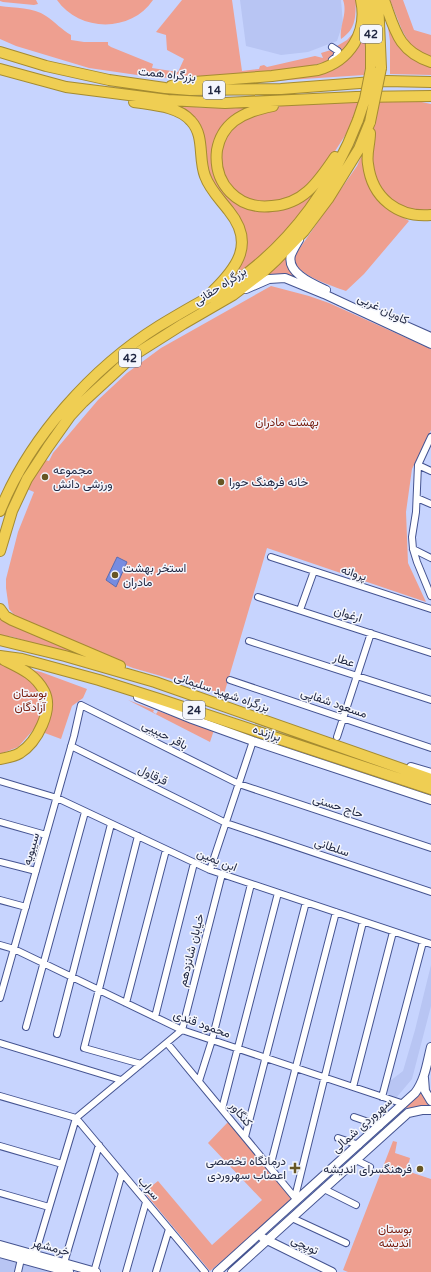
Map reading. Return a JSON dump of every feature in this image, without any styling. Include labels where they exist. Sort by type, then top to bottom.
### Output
[{"type":"highway","points":[[165,88],[181,83],[251,78],[325,68],[337,62],[350,51],[358,37],[362,17],[361,0]]},
{"type":"highway","name":"بزرگراه حقانی","points":[[0,511],[12,485],[28,457],[74,396],[116,357],[146,335],[169,320],[203,300],[219,293],[239,280],[269,254],[306,214],[323,190],[340,161],[354,131],[376,68],[371,47],[368,0]]},
{"type":"highway","name":"بزرگراه حقانی","points":[[0,558],[1,548],[13,510],[27,479],[56,435],[83,402],[134,355],[233,295],[262,274],[304,231],[328,199],[359,149],[370,122],[376,68],[378,0]]},
{"type":"highway","points":[[384,0],[393,27],[402,42],[413,54],[431,62]]},
{"type":"highway","points":[[0,45],[19,58]]},
{"type":"highway","name":"بزرگراه همت","points":[[0,52],[46,66],[82,74],[165,88],[190,90],[281,89],[386,81],[431,82]]},
{"type":"highway","name":"بزرگراه همت","points":[[0,69],[66,87],[168,100],[225,103],[431,96]]},
{"type":"highway","points":[[66,87],[175,110],[191,121],[200,138],[204,176],[212,190],[234,217],[238,224],[242,238],[241,254],[232,271],[225,280],[203,300]]},
{"type":"highway","points":[[414,96],[431,102]]},
{"type":"highway","points":[[289,100],[273,106],[254,110],[241,116],[226,128],[221,138],[218,146],[216,164],[220,176],[226,188],[242,201],[249,204],[266,207],[287,203],[309,191],[322,176],[354,131]]},
{"type":"highway","points":[[370,122],[370,136],[367,155],[368,164],[373,183],[378,192],[389,204],[406,214],[431,215]]},
{"type":"highway","points":[[0,609],[5,616],[12,620],[155,682]]},
{"type":"highway","name":"بزرگراه شهید سلیمانی","points":[[0,640],[13,642],[155,682],[431,779]]},
{"type":"highway","points":[[0,657],[24,669],[35,679],[44,692],[47,704],[46,715],[41,728],[33,741],[21,753],[0,759]]},
{"type":"highway","name":"24","points":[[0,657],[22,659],[99,680],[431,789]]},
{"type":"main road","points":[[304,231],[292,254],[291,265],[301,276],[326,292]]},
{"type":"main road","points":[[233,295],[269,279],[279,278],[290,280],[326,292]]},
{"type":"main road","name":"کاویان غربی","points":[[326,292],[431,337]]},
{"type":"main road","name":"کاویان غربی","points":[[326,292],[431,344]]},
{"type":"main road","name":"برازنده","points":[[99,680],[192,719],[253,741],[431,800]]},
{"type":"main road","points":[[391,765],[411,767],[431,774]]},
{"type":"main road","name":"سهروردی شمالی","points":[[218,1272],[296,1199],[404,1104],[418,1089],[424,1075],[431,1047]]},
{"type":"main road","points":[[424,1075],[425,1091],[431,1101]]},
{"type":"main road","name":"سهروردی شمالی","points":[[232,1272],[408,1113],[415,1110],[431,1110]]},
{"type":"main road","name":"توپچی","points":[[260,1234],[266,1240],[332,1272]]},
{"type":"main road","name":"خرمشهر","points":[[0,1245],[69,1272]]},
{"type":"main road","name":"خرمشهر","points":[[0,1253],[21,1259],[34,1259],[64,1263],[95,1272]]},
{"type":"street","points":[[251,78],[308,68],[328,62],[333,59],[338,51],[332,47]]},
{"type":"street","points":[[431,437],[418,465],[417,498],[412,537],[413,549],[417,562],[431,596]]},
{"type":"street","points":[[418,465],[431,471]]},
{"type":"street","points":[[417,498],[431,504]]},
{"type":"street","points":[[413,549],[431,558]]},
{"type":"street","name":"پروانه","points":[[271,557],[431,609]]},
{"type":"street","points":[[300,610],[314,571]]},
{"type":"street","name":"ارغوان","points":[[258,596],[431,653]]},
{"type":"street","points":[[337,737],[371,633]]},
{"type":"street","name":"عطار","points":[[250,641],[431,700]]},
{"type":"street","name":"مسعود شفاپی","points":[[230,680],[431,748]]},
{"type":"street","name":"سیبویه","points":[[0,996],[57,798],[81,705]]},
{"type":"street","name":"باقر حبیبی","points":[[81,705],[239,784]]},
{"type":"street","points":[[210,870],[253,741]]},
{"type":"street","name":"قرقاول","points":[[71,746],[226,823]]},
{"type":"street","name":"ابن یمین","points":[[0,781],[57,798],[210,870],[431,944]]},
{"type":"street","name":"حاج حسنی","points":[[239,784],[431,848]]},
{"type":"street","points":[[26,1027],[85,812]]},
{"type":"street","points":[[0,822],[46,834]]},
{"type":"street","name":"سلطانی","points":[[226,823],[431,892]]},
{"type":"street","points":[[57,1034],[111,824]]},
{"type":"street","points":[[138,836],[84,1048],[86,1050],[141,1064]]},
{"type":"street","points":[[126,1003],[166,850]]},
{"type":"street","points":[[0,862],[36,871]]},
{"type":"street","points":[[155,1018],[194,863]]},
{"type":"street","name":"خیابان شانزدهم","points":[[182,1030],[222,874]]},
{"type":"street","points":[[198,1081],[212,1040],[251,884]]},
{"type":"street","points":[[222,1109],[278,893]]},
{"type":"street","points":[[0,900],[26,907]]},
{"type":"street","points":[[245,1137],[306,902]]},
{"type":"street","points":[[270,1167],[336,912]]},
{"type":"street","points":[[296,1199],[324,1078],[363,922]]},
{"type":"street","points":[[354,1087],[393,932]]},
{"type":"street","points":[[382,1097],[423,942]]},
{"type":"street","name":"محمود قندی","points":[[0,945],[14,949],[182,1030],[404,1104]]},
{"type":"street","points":[[34,1259],[76,1118],[182,1030]]},
{"type":"street","points":[[0,1043],[121,1080]]},
{"type":"street","name":"کنگاور","points":[[167,1043],[296,1199]]},
{"type":"street","points":[[0,1096],[76,1118]]},
{"type":"street","points":[[354,1117],[380,1126]]},
{"type":"street","name":"سراب","points":[[76,1118],[205,1272]]},
{"type":"street","points":[[338,1138],[359,1145]]},
{"type":"street","points":[[64,1263],[99,1145]]},
{"type":"street","points":[[0,1146],[62,1164]]},
{"type":"street","points":[[356,1160],[370,1167]]},
{"type":"street","points":[[95,1272],[122,1173]]},
{"type":"street","points":[[324,1189],[356,1205]]},
{"type":"street","points":[[0,1193],[49,1207]]},
{"type":"street","points":[[126,1272],[146,1202]]},
{"type":"street","points":[[292,1218],[346,1243]]},
{"type":"street","points":[[156,1272],[169,1229]]},
{"type":"street","points":[[18,1272],[21,1259]]},
{"type":"shaded area","points":[[240,0],[341,0],[343,23],[337,41],[308,52],[281,55],[246,46]]},
{"type":"shaded area","points":[[431,965],[431,1006],[412,1079],[396,1098],[387,1094],[390,1081],[403,1071]]},
{"type":"shaded area","points":[[0,1258],[52,1272],[0,1272]]},
{"type":"green space","points":[[0,0],[36,0],[38,4],[34,5],[3,2]]},
{"type":"green space","points":[[57,0],[153,0],[143,11],[132,18],[119,23],[105,24],[91,23],[78,18],[67,11]]},
{"type":"green space","points":[[182,0],[232,0],[242,71],[259,69],[260,66],[264,65],[267,67],[315,56],[323,58],[321,53],[331,50],[334,51],[335,54],[331,59],[325,62],[306,67],[247,76],[195,79],[151,77],[89,68],[16,46],[0,39],[0,6],[30,9],[49,18],[71,35],[71,40],[84,42],[108,42],[108,45],[111,47],[153,64],[152,68],[178,72],[184,59],[167,50],[166,35],[156,32]]},
{"type":"green space","points":[[343,0],[356,0],[353,26],[341,39],[341,29],[345,10]]},
{"type":"green space","points":[[390,0],[403,0],[414,30],[431,35],[431,59],[412,48],[402,30]]},
{"type":"green space","points":[[385,7],[394,34],[431,66],[431,75],[390,74],[390,41]]},
{"type":"green space","points":[[364,11],[368,69],[365,69],[364,75],[243,83],[279,76],[344,59]]},
{"type":"green space","points":[[359,27],[338,59],[326,65],[340,50],[337,46],[347,40]]},
{"type":"green space","points":[[379,99],[412,100],[431,104],[431,213],[409,211],[380,192],[369,154],[373,124]]},
{"type":"green space","points":[[361,101],[348,131],[317,179],[291,199],[264,205],[236,194],[221,173],[222,140],[232,126],[263,109],[281,106]]},
{"type":"green space","points":[[270,105],[220,134],[223,189],[275,209],[332,169],[292,226],[259,258],[214,292],[244,248],[209,175],[203,148],[176,106],[213,108]]},
{"type":"green space","points":[[364,150],[364,168],[368,185],[390,209],[409,221],[364,274],[346,291],[309,276],[298,266],[295,261],[295,255],[357,166]]},
{"type":"green space","points":[[296,242],[289,264],[317,287],[296,279],[258,282]]},
{"type":"green space","name":"بهشت مادران","points":[[271,286],[329,303],[431,349],[431,430],[412,469],[406,512],[408,563],[426,602],[267,548],[224,694],[133,668],[21,622],[9,609],[6,579],[18,532],[34,492],[27,489],[45,460],[49,461],[53,453],[98,400],[127,373],[161,348]]},
{"type":"green space","points":[[0,613],[130,672],[13,637],[0,635]]},
{"type":"green space","name":"بوستان آزادگان","points":[[0,662],[41,672],[87,689],[83,698],[72,706],[61,739],[34,729],[18,747],[0,754]]},
{"type":"green space","points":[[128,700],[154,710],[153,712],[156,714],[158,711],[214,730],[210,742]]},
{"type":"green space","points":[[421,1093],[430,1107],[404,1108]]},
{"type":"green space","points":[[228,1122],[293,1200],[210,1271],[144,1192],[158,1181],[212,1245],[262,1200],[208,1143]]},
{"type":"green space","name":"بوستان اندیشه","points":[[393,1141],[397,1142],[395,1153],[410,1158],[406,1166],[413,1173],[431,1179],[431,1272],[348,1272],[343,1270]]},
{"type":"water","name":"استخر بهشت مادران","points":[[117,557],[127,562],[116,587],[106,580]]},
{"type":"place","name":"مجموعه ورزشی دانش","points":[[45,477]]},
{"type":"place","name":"خانه فرهنگ حورا","points":[[221,482]]},
{"type":"place","name":"استخر بهشت مادران","points":[[115,575]]},
{"type":"place","name":"درمانگاه تخصصی اعصاب سهروردی","points":[[295,1168]]},
{"type":"place","name":"فرهنگسرای اندیشه","points":[[420,1169]]}]
